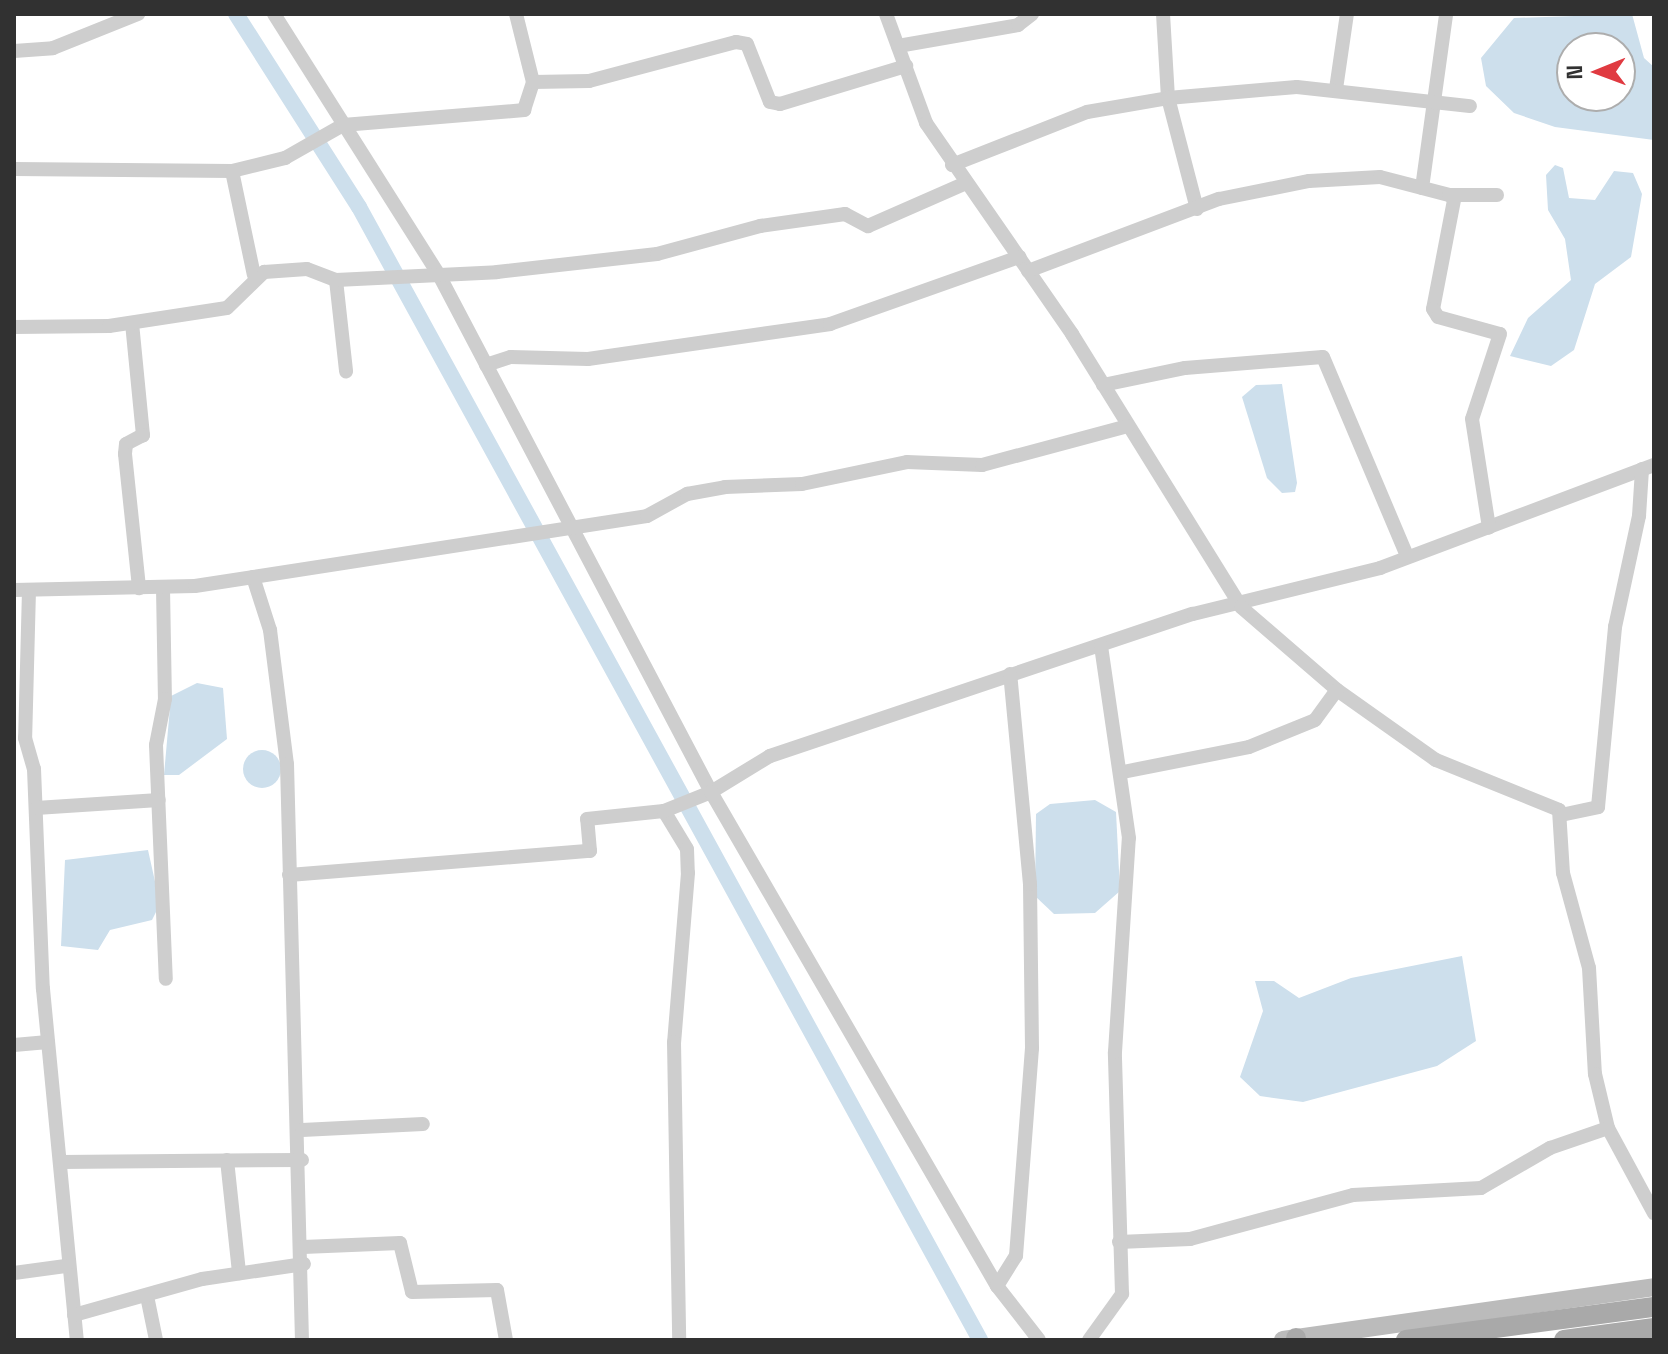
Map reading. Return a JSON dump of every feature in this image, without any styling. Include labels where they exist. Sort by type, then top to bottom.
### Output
[{"type":"main road","points":[[1406,1340],[1654,1307]]},
{"type":"main road","points":[[1564,1340],[1654,1328]]},
{"type":"street","points":[[14,51],[53,48],[138,14]]},
{"type":"street","points":[[274,14],[337,130],[439,275],[573,526],[706,794],[997,1286],[1039,1340]]},
{"type":"street","points":[[14,169],[232,171],[294,153],[337,130],[524,110],[533,82],[516,14]]},
{"type":"street","points":[[886,14],[926,123],[1103,385],[1241,607],[1337,690],[1466,778],[1545,800],[1561,815],[1563,873],[1589,968],[1589,1042],[1608,1128],[1654,1213]]},
{"type":"street","points":[[898,46],[1018,25],[1032,14]]},
{"type":"street","points":[[1163,14],[1168,98],[1197,209]]},
{"type":"street","points":[[1336,89],[1347,14]]},
{"type":"street","points":[[1422,188],[1446,14]]},
{"type":"street","points":[[533,82],[589,81],[736,42],[747,44],[770,102],[780,104],[906,66]]},
{"type":"street","points":[[952,165],[1087,112],[1168,98],[1336,89],[1470,106]]},
{"type":"street","points":[[232,171],[254,275]]},
{"type":"street","points":[[1028,271],[1197,209],[1333,178],[1380,177],[1455,195],[1497,195]]},
{"type":"street","points":[[14,327],[132,323],[227,308],[254,275],[307,269],[336,280],[419,272],[439,275],[644,256],[845,214],[868,226],[966,183]]},
{"type":"street","points":[[1455,195],[1433,309],[1438,317],[1500,334],[1472,419],[1489,528]]},
{"type":"street","points":[[486,365],[511,357],[588,359],[830,324],[1019,257]]},
{"type":"street","points":[[336,280],[346,371]]},
{"type":"street","points":[[132,323],[143,435],[126,444],[125,454],[139,588]]},
{"type":"street","points":[[1103,385],[1185,368],[1323,357],[1407,556]]},
{"type":"street","points":[[77,1340],[66,1266],[61,1162],[48,1042],[36,808],[25,738],[22,590],[163,588],[253,577],[647,516],[687,494],[725,487],[802,484],[907,462],[959,468],[1017,459],[1128,426]]},
{"type":"street","points":[[289,875],[590,851],[587,819],[665,811],[706,794],[770,756],[1193,614],[1241,607],[1407,556],[1648,467]]},
{"type":"street","points":[[1561,815],[1598,807],[1615,627],[1648,467]]},
{"type":"street","points":[[253,577],[281,693],[302,1130],[302,1340]]},
{"type":"street","points":[[163,588],[159,800],[166,979]]},
{"type":"street","points":[[1089,1340],[1122,1294],[1119,1242],[1122,1108],[1115,1052],[1129,862],[1123,772],[1101,646]]},
{"type":"street","points":[[997,1286],[1016,1256],[1032,1048],[1030,884],[1010,674]]},
{"type":"street","points":[[1123,772],[1249,747],[1315,720],[1337,690]]},
{"type":"street","points":[[36,808],[159,800]]},
{"type":"street","points":[[665,811],[687,849],[688,873],[674,1042],[679,1340]]},
{"type":"street","points":[[14,1045],[48,1042]]},
{"type":"street","points":[[302,1130],[423,1124]]},
{"type":"street","points":[[1119,1242],[1190,1239],[1353,1195],[1481,1188],[1550,1148],[1608,1128]]},
{"type":"street","points":[[227,1160],[239,1273]]},
{"type":"street","points":[[61,1162],[302,1160]]},
{"type":"street","points":[[303,1247],[400,1243],[412,1292],[497,1290],[506,1340]]},
{"type":"street","points":[[74,1315],[239,1273],[304,1264]]},
{"type":"street","points":[[14,1273],[66,1266]]},
{"type":"street","points":[[1292,1339],[1654,1287]]},
{"type":"street","points":[[147,1296],[156,1340]]},
{"type":"water","points":[[1632,14],[1644,58],[1654,67],[1654,140],[1555,127],[1514,113],[1486,86],[1481,58],[1514,18]]},
{"type":"water","points":[[1555,165],[1563,168],[1569,198],[1595,200],[1614,171],[1633,173],[1642,194],[1631,257],[1595,284],[1574,350],[1551,366],[1510,356],[1528,318],[1571,280],[1565,239],[1548,210],[1546,175]]},
{"type":"water","points":[[1282,384],[1297,483],[1295,492],[1282,493],[1267,478],[1242,397],[1256,385]]},
{"type":"water","points":[[197,683],[223,688],[227,739],[179,775],[164,775],[171,696]]},
{"type":"water","points":[[262,750],[275,756],[281,769],[275,782],[262,788],[249,782],[243,769],[249,756]]},
{"type":"water","points":[[1095,800],[1116,812],[1120,891],[1095,913],[1054,914],[1035,896],[1036,814],[1050,804]]},
{"type":"water","points":[[148,850],[160,904],[152,920],[110,930],[98,950],[61,946],[65,860]]},
{"type":"water","points":[[1462,956],[1476,1041],[1437,1066],[1303,1102],[1260,1096],[1240,1077],[1263,1011],[1255,981],[1274,981],[1299,998],[1351,978]]},
{"type":"waterway","points":[[236,14],[359,207],[980,1340]]}]
